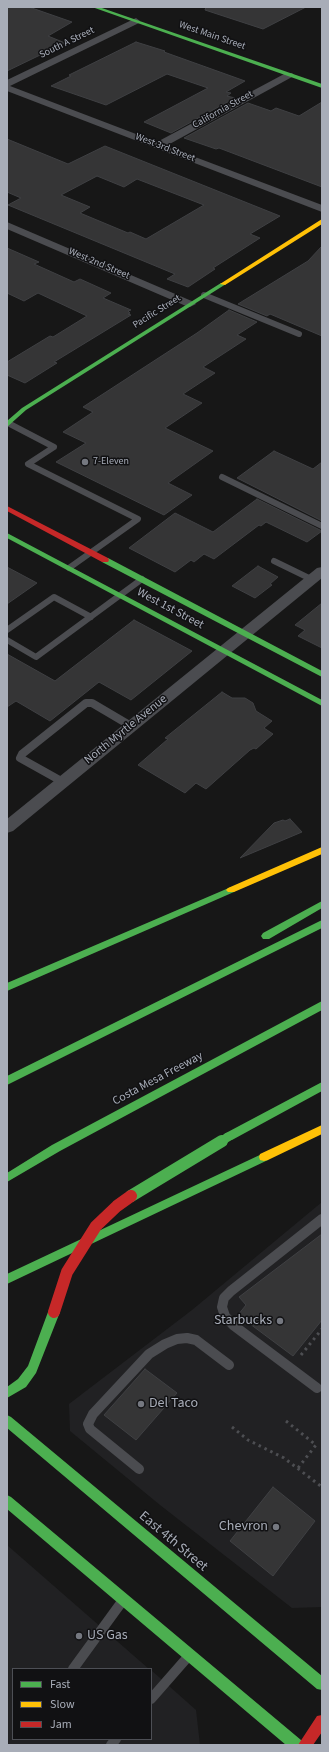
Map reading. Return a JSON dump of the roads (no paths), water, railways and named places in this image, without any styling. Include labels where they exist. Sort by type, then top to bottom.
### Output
[{"type":"main road","name":"West Main Street","points":[[94,7],[322,86]]},
{"type":"main road","name":"Pacific Street","points":[[7,424],[24,409],[322,221]]},
{"type":"main road","name":"West 1st Street","points":[[7,508],[322,674]]},
{"type":"main road","name":"West 1st Street","points":[[7,535],[322,703]]},
{"type":"main road","points":[[7,544],[28,546]]},
{"type":"main road","points":[[7,987],[322,850]]},
{"type":"main road","points":[[255,942],[322,904]]},
{"type":"main road","points":[[7,1081],[322,924]]},
{"type":"main road","points":[[38,1065],[181,984]]},
{"type":"main road","name":"Costa Mesa Freeway","points":[[7,1178],[56,1148],[322,1005]]},
{"type":"main road","points":[[7,1393],[22,1383],[32,1369],[54,1312],[67,1272],[96,1226],[117,1206],[140,1189],[266,1115],[322,1079]]},
{"type":"main road","points":[[266,1115],[322,1086]]},
{"type":"main road","points":[[7,1279],[322,1130]]},
{"type":"main road","name":"East 4th Street","points":[[7,1421],[322,1684]]},
{"type":"main road","points":[[7,1501],[296,1745]]},
{"type":"main road","points":[[305,1745],[322,1721]]},
{"type":"street","name":"South A Street","points":[[7,84],[136,21]]},
{"type":"street","name":"California Street","points":[[158,146],[289,74]]},
{"type":"street","name":"West 3rd Street","points":[[7,88],[322,209]]},
{"type":"street","name":"West 2nd Street","points":[[7,225],[190,304]]},
{"type":"street","name":"North Myrtle Avenue","points":[[7,827],[322,570]]},
{"type":"lane","points":[[204,295],[299,334]]},
{"type":"lane","points":[[7,424],[54,447],[28,464],[138,519],[69,568]]},
{"type":"lane","points":[[222,477],[322,526]]},
{"type":"lane","points":[[274,561],[311,580]]},
{"type":"lane","points":[[7,640],[36,657],[142,580]]},
{"type":"lane","points":[[7,630],[54,597],[91,617]]},
{"type":"lane","points":[[63,782],[20,758],[22,754],[86,703],[92,703],[131,726]]},
{"type":"lane","points":[[317,1388],[233,1325],[225,1316],[222,1307],[224,1298],[230,1291],[322,1219]]},
{"type":"lane","points":[[139,1469],[90,1429],[88,1424],[93,1414],[149,1354],[165,1344],[177,1339],[187,1338],[196,1340],[229,1364]]},
{"type":"lane","points":[[74,1668],[124,1599]]},
{"type":"lane","points":[[152,1698],[190,1654]]},
{"type":"place","name":"7-Eleven","points":[[85,462]]},
{"type":"place","name":"Starbucks","points":[[280,1321]]},
{"type":"place","name":"Del Taco","points":[[141,1404]]},
{"type":"place","name":"Chevron","points":[[276,1527]]},
{"type":"place","name":"US Gas","points":[[79,1636]]}]
